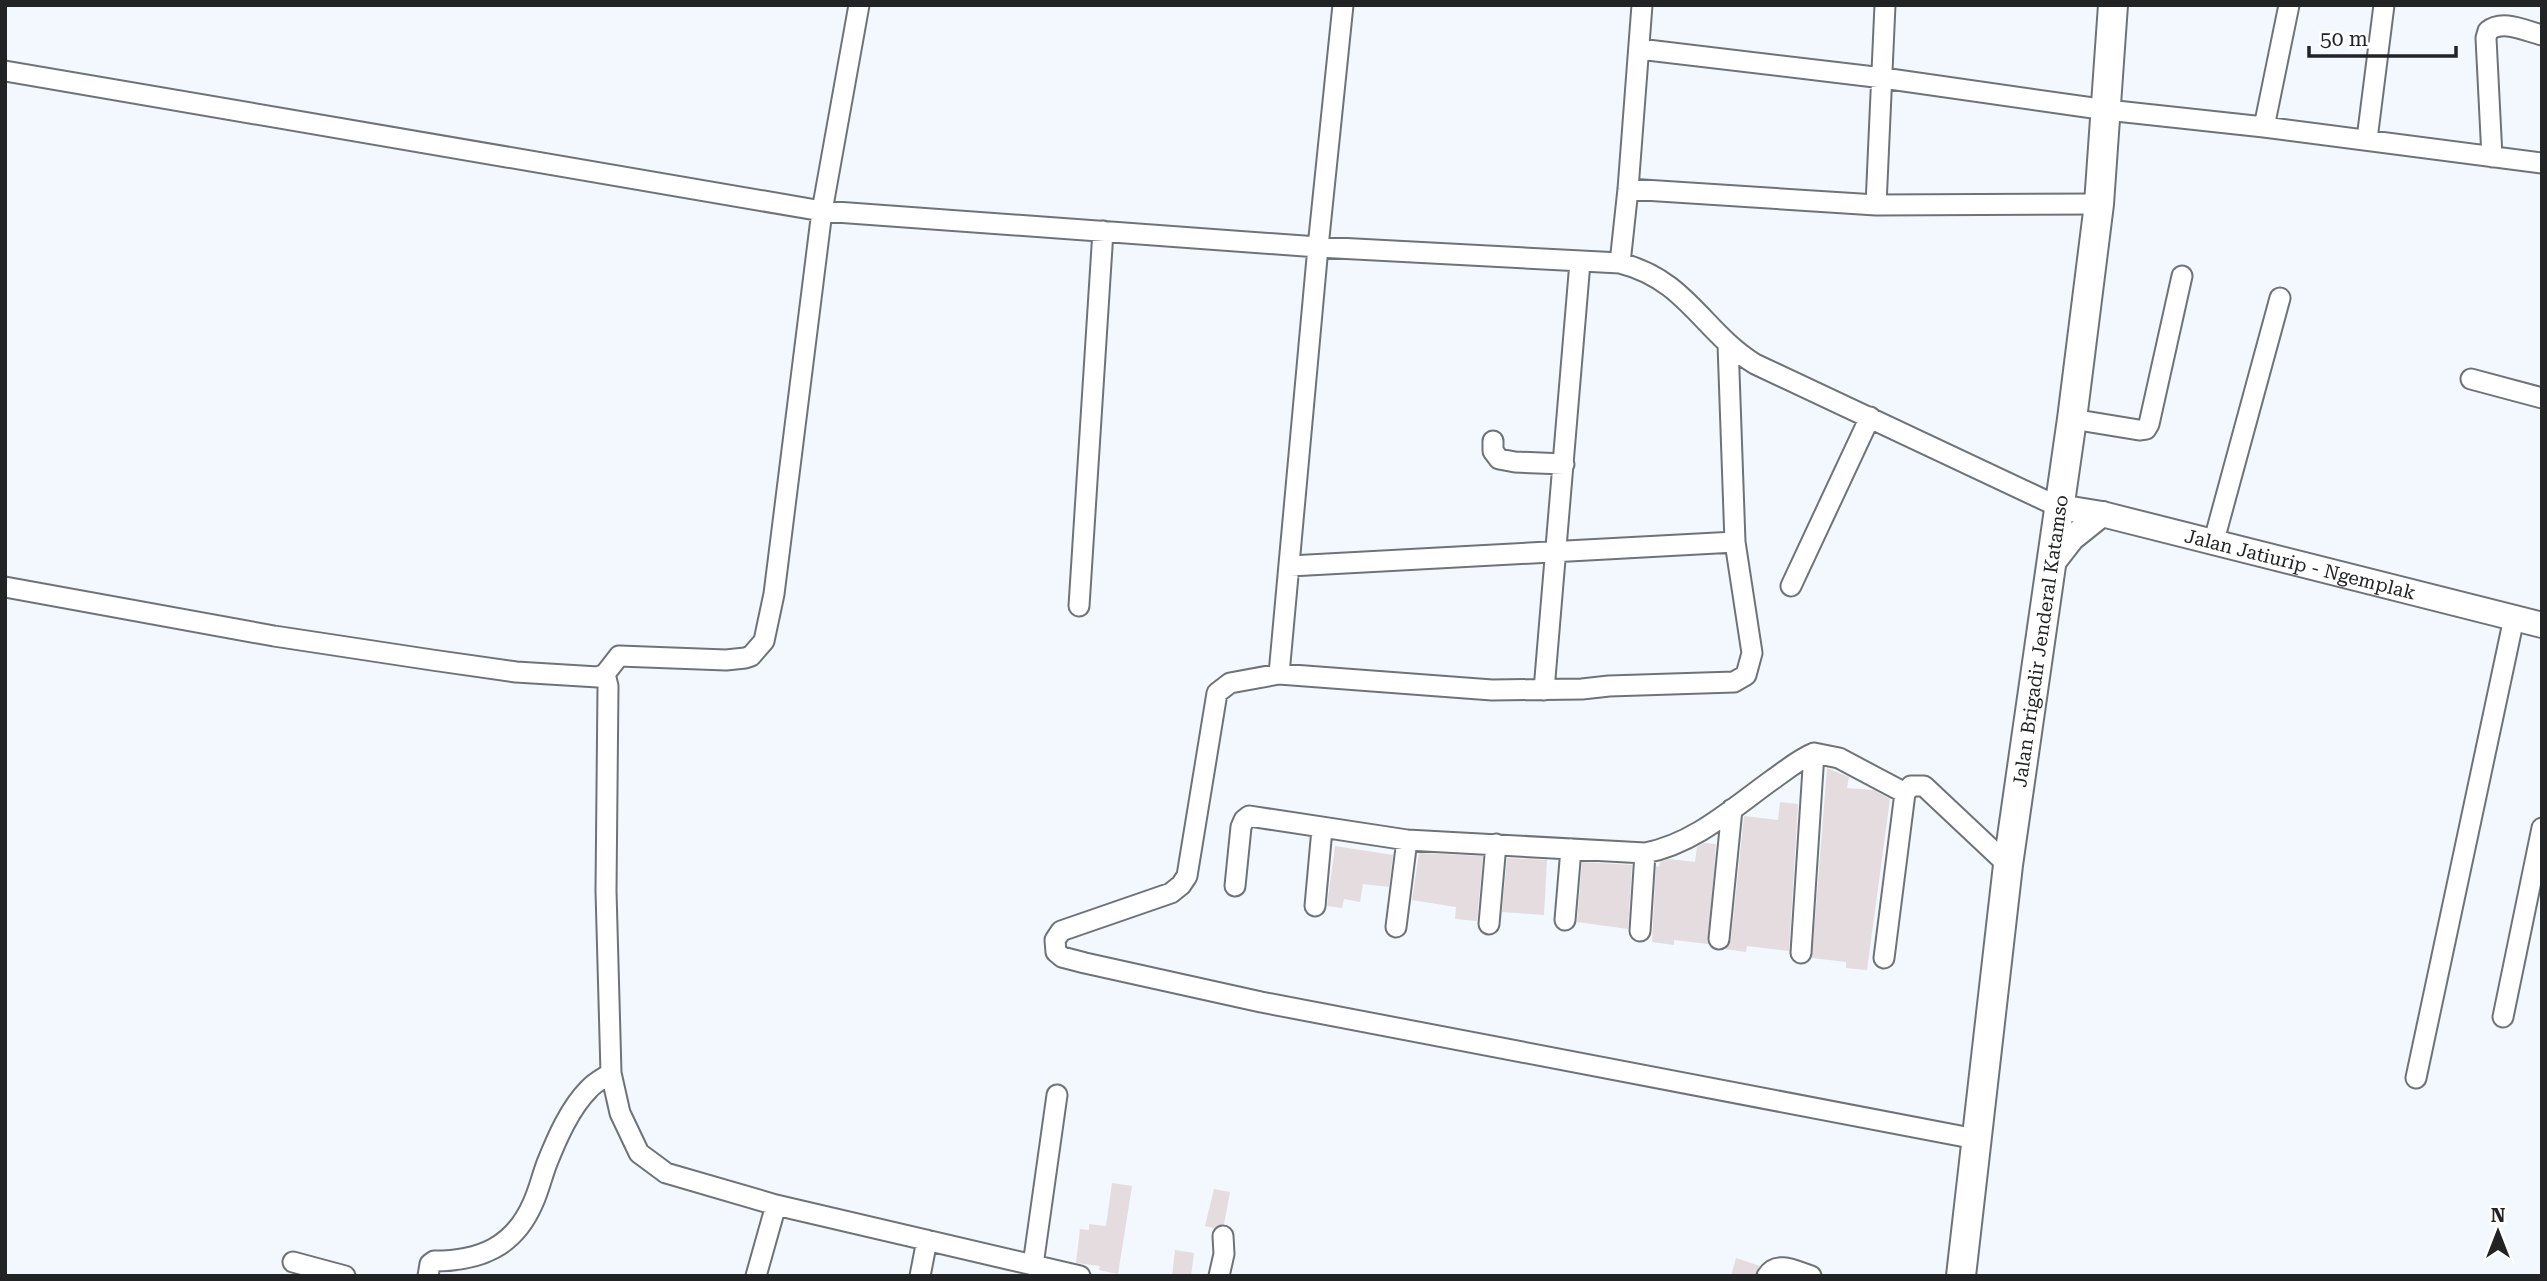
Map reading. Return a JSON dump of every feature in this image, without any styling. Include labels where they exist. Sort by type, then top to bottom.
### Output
[{"type":"main road","name":"Jalan Brigadir Jenderal Katamso","points":[[1961,1276],[2008,865],[2072,419],[2099,204],[2113,5]]},
{"type":"street","points":[[5,587],[274,636],[516,672],[589,677],[608,668],[620,656],[625,655],[726,660],[751,656],[764,641],[774,594],[822,211],[859,5]]},
{"type":"street","points":[[1279,674],[1343,5]]},
{"type":"street","points":[[1620,263],[1642,5]]},
{"type":"street","points":[[1876,205],[1885,5]]},
{"type":"street","points":[[2264,127],[2289,5]]},
{"type":"street","points":[[2367,139],[2384,5]]},
{"type":"street","points":[[2492,158],[2486,38],[2488,31],[2497,25],[2504,25],[2542,35]]},
{"type":"street","points":[[1639,49],[2542,163]]},
{"type":"street","points":[[5,71],[822,211],[1318,247],[1620,263],[1652,275],[1675,290],[1728,344],[1783,378],[2059,507]]},
{"type":"street","points":[[1628,189],[1876,205],[2099,204]]},
{"type":"street","points":[[1079,606],[1103,232]]},
{"type":"street","points":[[1544,690],[1580,262]]},
{"type":"street","points":[[2072,419],[2146,429],[2182,276]]},
{"type":"street","points":[[2213,544],[2280,298]]},
{"type":"street","points":[[1728,344],[1735,542],[1744,611],[1752,642],[1746,675],[1734,682],[1544,690],[1492,690],[1279,674],[1230,683],[1217,693],[1187,876],[1171,893],[1061,931],[1054,945],[1056,952],[1062,957],[1261,1002],[1976,1139]]},
{"type":"street","points":[[2471,379],[2542,398]]},
{"type":"street","points":[[1791,586],[1871,418]]},
{"type":"street","points":[[1493,441],[1493,451],[1499,459],[1564,464]]},
{"type":"street","name":"Jalan Jatiurip - Ngemplak","points":[[2059,507],[2102,514],[2542,625]]},
{"type":"street","points":[[2051,565],[2072,538],[2102,514]]},
{"type":"street","points":[[1290,566],[1735,542]]},
{"type":"street","points":[[2416,1078],[2514,618]]},
{"type":"street","points":[[608,668],[606,891],[611,1073],[620,1112],[639,1153],[666,1173],[776,1205],[1080,1276]]},
{"type":"street","points":[[1235,886],[1241,827],[1249,817],[1407,839],[1645,853],[1678,844],[1806,756],[1814,754],[1839,758],[1905,793]]},
{"type":"street","points":[[1801,953],[1814,754]]},
{"type":"street","points":[[1884,958],[1905,793],[1911,786],[1924,786],[2008,865]]},
{"type":"street","points":[[1719,939],[1732,809]]},
{"type":"street","points":[[2504,1017],[2542,828]]},
{"type":"street","points":[[1315,906],[1322,829]]},
{"type":"street","points":[[1396,927],[1407,839]]},
{"type":"street","points":[[1489,924],[1496,844]]},
{"type":"street","points":[[1565,920],[1572,849]]},
{"type":"street","points":[[1640,931],[1645,853]]},
{"type":"street","points":[[428,1274],[430,1264],[435,1261],[467,1260],[513,1237],[534,1202],[561,1130],[590,1088],[611,1073]]},
{"type":"street","points":[[1033,1265],[1057,1095]]},
{"type":"street","points":[[756,1276],[776,1205]]},
{"type":"street","points":[[1219,1276],[1224,1254],[1223,1236]]},
{"type":"street","points":[[920,1276],[926,1240]]},
{"type":"street","points":[[293,1262],[345,1276]]},
{"type":"street","points":[[1767,1276],[1771,1270],[1780,1267],[1811,1276]]},
{"type":"building","points":[[1827,768],[1849,777],[1847,788],[1874,790],[1890,799],[1867,970],[1846,968],[1846,962],[1812,958]]},
{"type":"building","points":[[1780,802],[1798,804],[1789,951],[1747,946],[1746,952],[1725,949],[1731,940],[1744,816],[1778,820]]},
{"type":"building","points":[[1704,843],[1716,844],[1708,944],[1674,940],[1674,945],[1652,942],[1656,866],[1659,867],[1660,862],[1669,859],[1695,862],[1697,847]]},
{"type":"building","points":[[1335,846],[1393,855],[1389,887],[1363,884],[1360,902],[1344,899],[1342,908],[1327,906]]},
{"type":"building","points":[[1419,853],[1483,856],[1477,921],[1455,919],[1456,907],[1412,900]]},
{"type":"building","points":[[1507,858],[1547,860],[1544,915],[1502,912]]},
{"type":"building","points":[[1582,862],[1632,865],[1628,929],[1577,922]]},
{"type":"building","points":[[1112,1183],[1132,1186],[1118,1274],[1099,1270],[1100,1266],[1076,1263],[1080,1229],[1089,1230],[1089,1224],[1106,1226]]},
{"type":"building","points":[[1214,1189],[1230,1192],[1224,1224],[1214,1228],[1205,1226]]},
{"type":"building","points":[[1175,1250],[1194,1253],[1191,1276],[1172,1276]]},
{"type":"building","points":[[1736,1258],[1760,1266],[1755,1276],[1731,1276]]}]
